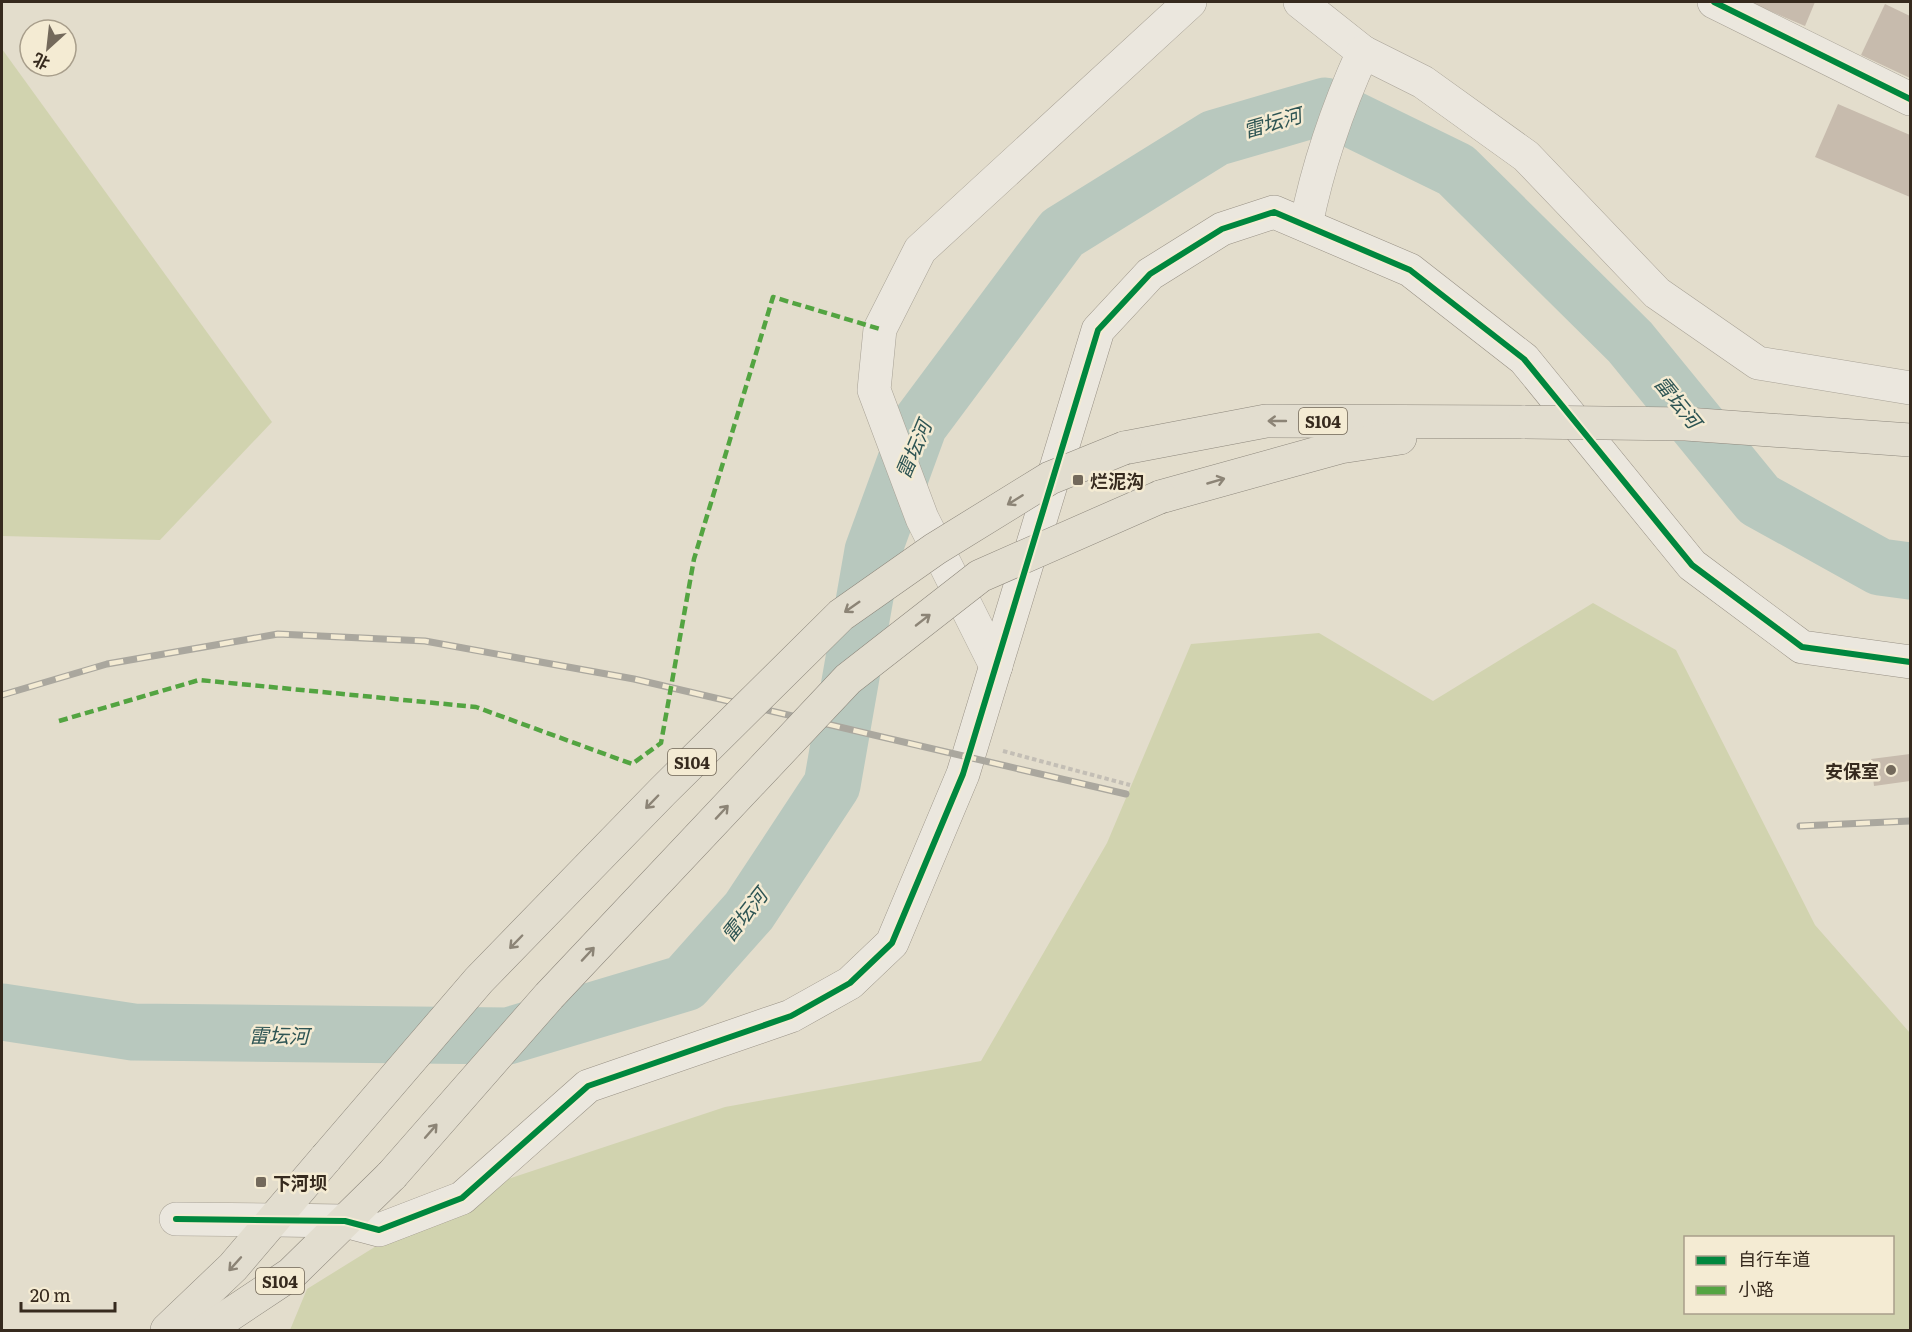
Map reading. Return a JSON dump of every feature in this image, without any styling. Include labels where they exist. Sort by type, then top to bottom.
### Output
[{"type":"main road","name":"S104","points":[[166,1330],[233,1267],[479,980],[663,791],[841,615],[935,549],[1050,478],[1124,448],[1266,421],[1686,424],[1911,440]]},
{"type":"main road","name":"S104","points":[[207,1330],[291,1274],[392,1175],[549,996],[848,679],[980,576],[1160,496],[1340,447],[1525,422]]},
{"type":"street","points":[[996,666],[922,518],[874,390],[880,329],[920,250],[1190,2]]},
{"type":"street","points":[[1300,2],[1356,66],[1423,82],[1526,156],[1658,293],[1758,363],[1911,388]]},
{"type":"street","points":[[1714,2],[1911,99]]},
{"type":"street","points":[[1306,225],[1316,177],[1356,66]]},
{"type":"street","points":[[176,1219],[345,1221],[379,1230],[462,1198],[588,1086],[791,1016],[850,983],[892,943],[963,774],[1098,330],[1150,274],[1222,229],[1274,212],[1410,270],[1524,359],[1692,565],[1802,647],[1911,662]]},
{"type":"path","points":[[973,743],[1130,785]]},
{"type":"green space","points":[[2,49],[18,71],[18,78],[23,78],[272,422],[160,540],[2,536]]},
{"type":"green space","points":[[1593,603],[1676,650],[1815,925],[1910,1033],[1910,1330],[290,1330],[307,1289],[457,1196],[725,1107],[981,1061],[1107,843],[1191,644],[1319,633],[1433,701]]},
{"type":"building","points":[[1749,2],[1815,2],[1805,26]]},
{"type":"building","points":[[1885,4],[1910,16],[1910,78],[1861,55]]},
{"type":"building","points":[[1838,104],[1910,135],[1910,197],[1815,157]]},
{"type":"building","name":"安保室","points":[[1910,754],[1910,781],[1874,786],[1871,759]]},
{"type":"waterway","name":"雷坛河","points":[[2,1012],[133,1032],[508,1036],[685,983],[749,911],[832,785],[873,551],[919,425],[1062,233],[1215,138],[1325,106],[1456,170],[1630,342],[1759,500],[1880,567],[1910,571]]},
{"type":"railway","points":[[2,695],[107,664],[278,634],[425,641],[634,679],[1126,794]]},
{"type":"railway","points":[[1800,826],[1910,821]]},
{"type":"marked path","points":[[59,721],[199,680],[476,707],[632,764],[661,743],[694,559],[773,297],[880,329]]},
{"type":"cycle path","points":[[1714,2],[1910,99]]},
{"type":"cycle path","points":[[176,1219],[345,1221],[379,1230],[462,1198],[588,1086],[791,1016],[850,983],[892,943],[963,774],[1098,330],[1150,274],[1222,229],[1274,212],[1410,270],[1524,359],[1692,565],[1802,647],[1910,662]]},
{"type":"place","name":"烂泥沟","points":[[1078,480]]},
{"type":"place","name":"安保室","points":[[1891,770]]},
{"type":"place","name":"下河坝","points":[[261,1182]]}]
